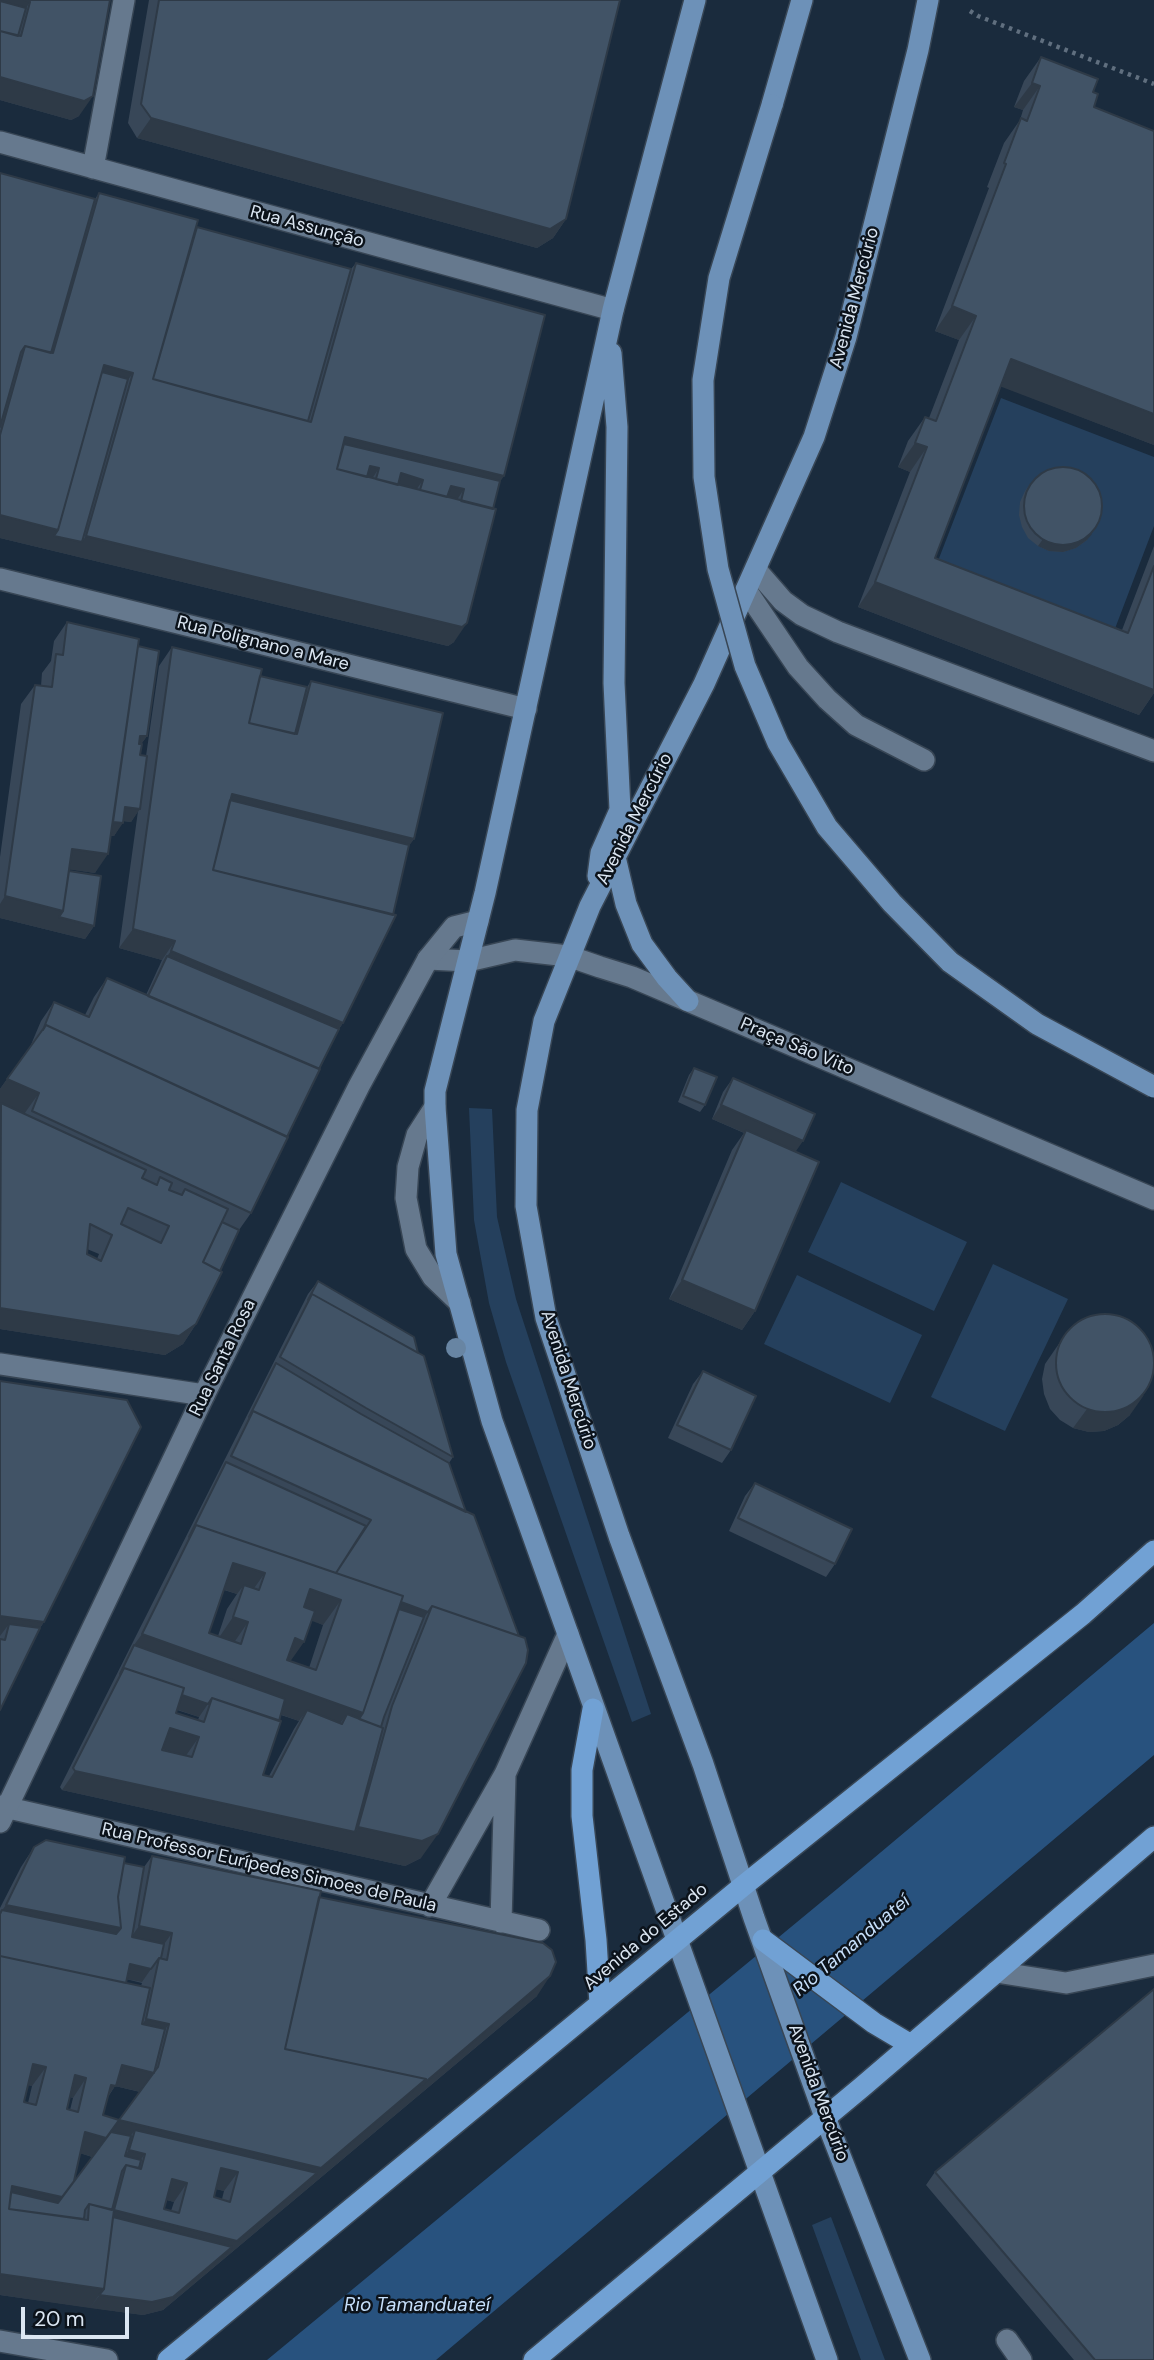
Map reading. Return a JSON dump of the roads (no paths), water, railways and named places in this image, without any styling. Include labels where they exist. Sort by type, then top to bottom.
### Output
[{"type":"highway","name":"Avenida do Estado","points":[[168,2360],[600,2004],[680,1951],[743,1885],[1083,1614],[1154,1551]]},
{"type":"highway","points":[[593,1709],[582,1770],[582,1816],[596,1940],[600,2004]]},
{"type":"highway","points":[[534,2360],[760,2173],[1154,1837]]},
{"type":"highway","points":[[763,1940],[865,2015],[911,2045]]},
{"type":"main road","points":[[695,0],[611,320],[478,921],[435,1091],[435,1107],[446,1254],[492,1421],[827,2360]]},
{"type":"main road","points":[[802,0],[719,278],[703,380],[704,477],[718,569],[745,666],[778,743],[827,827],[892,903],[950,962],[1026,1016],[1154,1087]]},
{"type":"main road","name":"Avenida Mercúrio","points":[[920,2360],[825,2116],[698,1751],[619,1536],[546,1318],[526,1206],[527,1110],[544,1021],[568,956],[597,892],[704,684],[814,438],[846,337],[918,50],[928,0]]},
{"type":"main road","points":[[597,892],[601,853],[620,810],[614,683],[617,427],[611,320]]},
{"type":"main road","points":[[615,857],[626,904],[642,944],[688,1001]]},
{"type":"street","points":[[93,168],[124,0]]},
{"type":"street","name":"Rua Assunção","points":[[0,142],[611,320]]},
{"type":"street","name":"Rua Polignano a Mare","points":[[0,579],[526,709]]},
{"type":"street","points":[[751,580],[802,615],[838,632],[1154,751]]},
{"type":"street","points":[[751,580],[798,667],[827,699],[856,725],[924,760]]},
{"type":"street","name":"Rua Santa Rosa","points":[[2,1812],[204,1395],[359,1086],[428,959],[454,927],[478,921]]},
{"type":"street","name":"Praça São Vito","points":[[428,959],[468,961],[515,950],[568,956],[632,977],[1154,1199]]},
{"type":"street","points":[[435,1107],[417,1135],[408,1167],[405,1198],[416,1249],[433,1276],[460,1303]]},
{"type":"street","points":[[0,1364],[204,1395]]},
{"type":"street","points":[[430,1906],[505,1774],[569,1634]]},
{"type":"street","points":[[501,1922],[505,1774]]},
{"type":"street","name":"Rua Professor Eurípedes Simoes de Paula","points":[[2,1812],[539,1930]]},
{"type":"street","points":[[996,1972],[1066,1983],[1154,1965]]},
{"type":"street","points":[[1007,2340],[1021,2360]]},
{"type":"street","points":[[0,2341],[107,2360]]},
{"type":"water","name":"Rio Tamanduateí","points":[[1154,1623],[1154,1755],[436,2360],[267,2360],[837,1889]]}]
